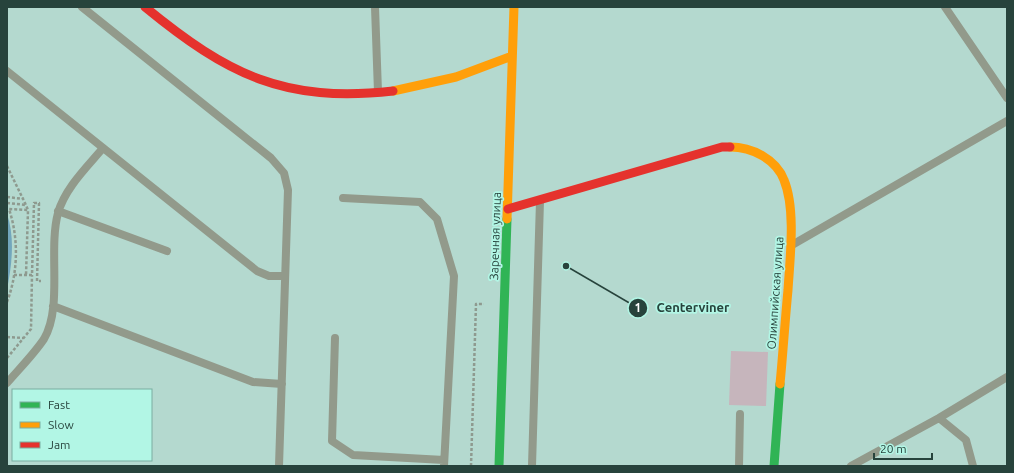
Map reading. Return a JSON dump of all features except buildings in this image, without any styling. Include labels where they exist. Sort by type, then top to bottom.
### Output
[{"type":"street","points":[[145,7],[212,55],[249,75],[276,86],[306,92],[343,95],[378,92],[442,82],[512,56]]},
{"type":"street","name":"Заречная улица","points":[[499,466],[514,7]]},
{"type":"street","name":"Олимпийская улица","points":[[508,209],[722,147],[741,147],[757,153],[773,163],[784,179],[789,196],[791,245],[774,466]]},
{"type":"lane","points":[[82,7],[271,158],[284,173],[288,190],[279,466]]},
{"type":"lane","points":[[375,7],[378,92]]},
{"type":"lane","points":[[945,7],[1007,98]]},
{"type":"lane","points":[[7,71],[258,271],[269,276],[285,276]]},
{"type":"lane","points":[[791,245],[1007,121]]},
{"type":"lane","points":[[7,383],[44,338],[49,326],[53,306],[54,235],[58,211],[69,190],[103,148]]},
{"type":"lane","points":[[335,338],[332,441],[353,455],[444,463],[454,276],[437,219],[420,202],[343,198]]},
{"type":"lane","points":[[532,466],[540,200]]},
{"type":"lane","points":[[58,211],[167,251]]},
{"type":"lane","points":[[53,306],[253,382],[282,384]]},
{"type":"lane","points":[[851,466],[939,418],[1007,377]]},
{"type":"lane","points":[[739,466],[740,414]]},
{"type":"lane","points":[[939,418],[966,440],[973,466]]},
{"type":"path","points":[[7,166],[28,210],[26,275]]},
{"type":"path","points":[[7,197],[24,199]]},
{"type":"path","points":[[7,203],[26,205]]},
{"type":"path","points":[[7,358],[31,329],[34,203],[39,204],[37,281],[54,281]]},
{"type":"path","points":[[7,302],[12,289],[16,264],[13,221],[9,209],[28,210]]},
{"type":"path","points":[[14,275],[32,275]]},
{"type":"path","points":[[471,466],[476,304]]},
{"type":"path","points":[[7,337],[24,338]]},
{"type":"shaded area","points":[[731,351],[768,352],[766,406],[729,405]]},
{"type":"water","points":[[7,214],[10,223],[12,251],[7,289]]},
{"type":"traffic: fast","points":[[499,466],[507,219]]},
{"type":"traffic: fast","points":[[774,466],[780,384]]},
{"type":"traffic: slow","points":[[507,219],[514,7]]},
{"type":"traffic: slow","points":[[393,91],[456,77],[512,56]]},
{"type":"traffic: slow","points":[[730,147],[747,149],[769,160],[780,173],[788,192],[791,219],[791,249],[780,384]]},
{"type":"traffic: jam","points":[[145,7],[175,31],[203,50],[231,67],[259,79],[289,88],[320,92],[354,94],[393,91]]},
{"type":"traffic: jam","points":[[508,209],[722,147],[730,147]]},
{"type":"place","name":"Centerviner","points":[[566,266]]}]
